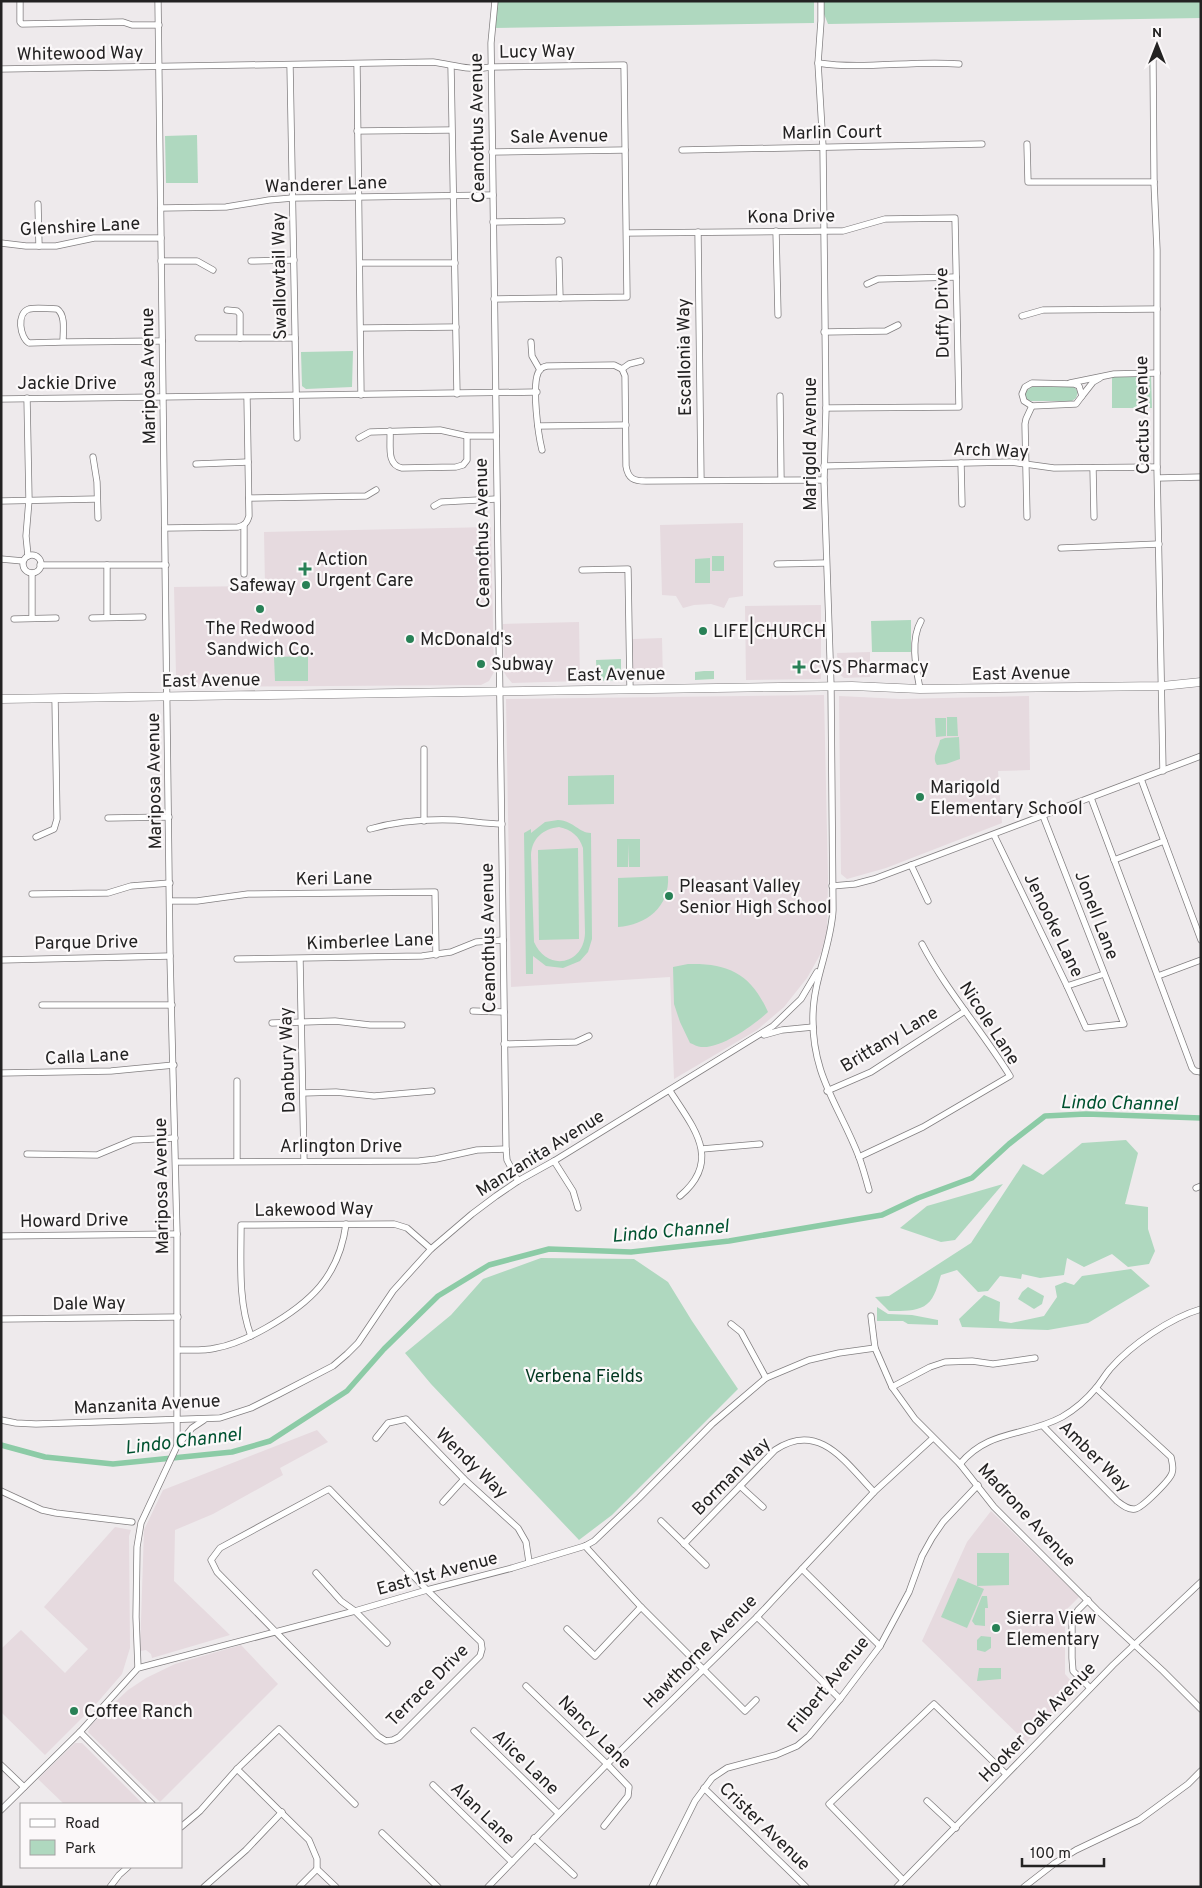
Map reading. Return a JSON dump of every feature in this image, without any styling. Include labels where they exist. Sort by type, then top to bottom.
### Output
[{"type":"main road","name":"East Avenue","points":[[1,699],[630,688],[864,686],[920,689],[1162,686],[1201,682]]},
{"type":"street","points":[[20,1],[20,22],[22,24],[123,22],[132,25],[159,25]]},
{"type":"street","name":"Mariposa Avenue","points":[[138,1668],[137,1548],[141,1523],[176,1446],[178,1350],[176,1162],[170,956],[158,1]]},
{"type":"street","name":"Ceanothus Avenue","points":[[495,1],[491,31],[491,67],[506,1149],[507,1160],[518,1180]]},
{"type":"street","name":"Marigold Avenue","points":[[821,1],[822,21],[818,63],[823,147],[826,408],[824,480],[831,686],[832,886]]},
{"type":"street","name":"Cactus Avenue","points":[[1153,59],[1163,771]]},
{"type":"street","name":"Lucy Way","points":[[160,67],[433,62],[477,69],[491,67],[624,65],[627,297],[560,298]]},
{"type":"street","points":[[818,63],[882,66],[941,62],[960,64]]},
{"type":"street","points":[[357,64],[358,197],[362,328],[361,394]]},
{"type":"street","name":"Swallowtail Way","points":[[290,65],[297,438]]},
{"type":"street","points":[[451,66],[456,394]]},
{"type":"street","name":"Whitewood Way","points":[[1,69],[160,67]]},
{"type":"street","points":[[358,131],[451,130]]},
{"type":"street","name":"Marlin Court","points":[[682,150],[982,144]]},
{"type":"street","points":[[1027,144],[1028,182],[1154,182]]},
{"type":"street","name":"Sale Avenue","points":[[492,152],[625,150]]},
{"type":"street","name":"Wanderer Lane","points":[[161,208],[226,207],[293,198],[493,194]]},
{"type":"street","points":[[38,204],[39,246]]},
{"type":"street","name":"Kona Drive","points":[[626,233],[824,232],[843,231],[885,219],[955,218]]},
{"type":"street","name":"Duffy Drive","points":[[826,408],[959,406],[955,218]]},
{"type":"street","points":[[493,222],[562,221]]},
{"type":"street","points":[[776,231],[778,315]]},
{"type":"street","name":"Escallonia Way","points":[[698,232],[701,480]]},
{"type":"street","name":"Glenshire Lane","points":[[1,243],[56,246],[94,238],[161,238]]},
{"type":"street","points":[[251,261],[294,260]]},
{"type":"street","points":[[494,298],[560,298],[559,260]]},
{"type":"street","points":[[161,261],[197,261],[213,270]]},
{"type":"street","points":[[360,264],[455,263]]},
{"type":"street","points":[[867,284],[878,279],[956,277]]},
{"type":"street","points":[[63,342],[63,318],[60,311],[57,309],[30,309],[24,312],[22,315],[21,333],[25,341],[29,343],[162,341]]},
{"type":"street","points":[[227,310],[237,311],[240,314],[240,338]]},
{"type":"street","points":[[1022,316],[1043,310],[1157,310]]},
{"type":"street","points":[[824,332],[886,331],[898,325]]},
{"type":"street","points":[[362,328],[456,327]]},
{"type":"street","points":[[198,338],[295,338]]},
{"type":"street","points":[[531,342],[532,356],[540,370]]},
{"type":"street","points":[[622,369],[633,362],[641,360]]},
{"type":"street","points":[[542,450],[538,426],[537,392],[537,374],[540,370],[547,366],[614,365],[622,369],[625,376],[626,466],[629,476],[637,481],[824,480]]},
{"type":"street","points":[[1105,375],[1093,382],[1076,404],[1032,406],[1027,404],[1022,398],[1023,390],[1028,385],[1069,383],[1105,375],[1157,373]]},
{"type":"street","points":[[1069,383],[1079,386],[1082,396]]},
{"type":"street","name":"Jackie Drive","points":[[1,399],[537,392]]},
{"type":"street","points":[[780,396],[781,479]]},
{"type":"street","points":[[244,574],[244,525],[249,516],[247,397]]},
{"type":"street","points":[[26,398],[29,500],[26,536],[28,556]]},
{"type":"street","points":[[1027,517],[1026,419],[1032,406]]},
{"type":"street","points":[[538,426],[626,426]]},
{"type":"street","points":[[359,438],[370,432],[440,430],[467,436],[496,436]]},
{"type":"street","points":[[390,431],[391,461],[396,466],[402,468],[456,467],[463,465],[468,460],[467,436]]},
{"type":"street","points":[[94,457],[98,518]]},
{"type":"street","points":[[196,464],[248,462]]},
{"type":"street","name":"Arch Way","points":[[824,466],[1011,462],[1041,468],[1158,468]]},
{"type":"street","points":[[961,463],[962,504]]},
{"type":"street","points":[[1093,468],[1094,516]]},
{"type":"street","points":[[1158,478],[1201,477]]},
{"type":"street","points":[[249,498],[366,496],[376,490]]},
{"type":"street","points":[[1,501],[97,499]]},
{"type":"street","points":[[434,506],[441,502],[496,499]]},
{"type":"street","points":[[165,528],[244,525]]},
{"type":"street","points":[[1061,548],[1159,544]]},
{"type":"street","points":[[23,561],[28,556],[36,556],[40,561],[38,570],[32,573]]},
{"type":"street","points":[[1,558],[23,561]]},
{"type":"street","points":[[23,561],[24,568],[32,573]]},
{"type":"street","points":[[777,564],[826,563]]},
{"type":"street","points":[[107,565],[107,617]]},
{"type":"street","points":[[40,566],[166,565]]},
{"type":"street","points":[[582,570],[628,569],[630,688]]},
{"type":"street","points":[[32,573],[32,618]]},
{"type":"street","points":[[92,618],[144,617]]},
{"type":"street","points":[[14,618],[56,618]]},
{"type":"street","points":[[920,689],[915,653],[916,635],[921,621]]},
{"type":"street","points":[[36,838],[51,832],[56,824],[55,698]]},
{"type":"street","points":[[424,749],[424,820]]},
{"type":"street","points":[[869,1190],[859,1157],[827,1091],[820,1070],[813,1027],[817,983],[832,928],[832,886],[855,884],[911,866],[1201,756]]},
{"type":"street","points":[[1141,779],[1201,940]]},
{"type":"street","points":[[1091,798],[1192,1068],[1201,1072]]},
{"type":"street","name":"Jonell Lane","points":[[1043,816],[1124,1024],[1086,1028]]},
{"type":"street","points":[[108,818],[169,817]]},
{"type":"street","points":[[370,828],[392,823],[424,820],[502,824]]},
{"type":"street","name":"Jenooke Lane","points":[[994,835],[1086,1028]]},
{"type":"street","points":[[1114,860],[1164,841]]},
{"type":"street","points":[[911,866],[928,901]]},
{"type":"street","points":[[32,894],[108,893],[131,886],[170,883]]},
{"type":"street","name":"Keri Lane","points":[[170,901],[197,901],[248,894],[435,892],[436,955]]},
{"type":"street","name":"Kimberlee Lane","points":[[237,959],[436,955],[476,942],[503,940]]},
{"type":"street","name":"Nicole Lane","points":[[859,1157],[923,1128],[1010,1076],[922,944]]},
{"type":"street","name":"Parque Drive","points":[[1,960],[170,956]]},
{"type":"street","name":"Danbury Way","points":[[300,959],[304,1161]]},
{"type":"street","points":[[1158,976],[1201,960]]},
{"type":"street","name":"Manzanita Avenue","points":[[1,1420],[16,1424],[36,1424],[220,1418],[252,1408],[333,1366],[358,1343],[393,1291],[431,1249],[472,1214],[518,1180],[554,1161],[670,1091],[773,1026],[801,999],[821,966]]},
{"type":"street","points":[[1067,986],[1104,974]]},
{"type":"street","points":[[42,1005],[172,1005]]},
{"type":"street","points":[[473,1011],[504,1012]]},
{"type":"street","name":"Brittany Lane","points":[[827,1091],[871,1072],[965,1011]]},
{"type":"street","points":[[272,1023],[335,1021],[370,1025],[402,1025]]},
{"type":"street","points":[[755,1038],[782,1030],[813,1027]]},
{"type":"street","points":[[504,1044],[576,1042],[588,1036]]},
{"type":"street","name":"Calla Lane","points":[[1,1073],[110,1071],[174,1065]]},
{"type":"street","points":[[237,1081],[237,1161]]},
{"type":"street","points":[[303,1093],[336,1092],[374,1096],[432,1091]]},
{"type":"street","points":[[670,1091],[696,1133],[702,1149],[702,1159],[696,1179],[690,1188],[680,1196]]},
{"type":"street","points":[[27,1154],[97,1155],[133,1140],[175,1138]]},
{"type":"street","points":[[702,1149],[760,1144]]},
{"type":"street","name":"Arlington Drive","points":[[176,1162],[419,1161],[436,1159],[462,1152],[506,1149]]},
{"type":"street","points":[[554,1161],[573,1191],[578,1208]]},
{"type":"street","points":[[178,1350],[216,1348],[233,1344],[292,1314],[322,1286],[344,1241],[346,1224]]},
{"type":"street","name":"Lakewood Way","points":[[251,1336],[245,1321],[242,1296],[241,1225],[394,1224],[407,1228],[431,1249]]},
{"type":"street","name":"Howard Drive","points":[[1,1236],[177,1234]]},
{"type":"street","points":[[960,1464],[983,1443],[1043,1426],[1073,1410],[1096,1388],[1122,1356],[1177,1319],[1201,1309]]},
{"type":"street","name":"Madrone Avenue","points":[[871,1316],[875,1348],[892,1387],[915,1419],[960,1464],[994,1507],[1201,1709]]},
{"type":"street","name":"Dale Way","points":[[1,1319],[178,1317]]},
{"type":"street","points":[[731,1324],[741,1332],[766,1378]]},
{"type":"street","name":"East 1st Avenue","points":[[138,1668],[355,1611],[585,1546],[594,1541],[639,1498],[712,1424],[766,1378],[809,1360],[839,1353],[875,1348]]},
{"type":"street","points":[[892,1387],[930,1367],[945,1362],[965,1361],[993,1364],[1035,1358]]},
{"type":"street","name":"Amber Way","points":[[1043,1426],[1117,1502],[1125,1508],[1134,1509],[1142,1506],[1172,1475],[1173,1464],[1171,1457],[1096,1388]]},
{"type":"street","points":[[176,1446],[192,1428],[205,1419]]},
{"type":"street","name":"Wendy Way","points":[[376,1438],[388,1423],[406,1419],[464,1479],[518,1528],[526,1542],[529,1562]]},
{"type":"street","name":"Hawthorne Avenue","points":[[491,1886],[558,1813],[757,1617],[874,1492],[933,1438]]},
{"type":"street","name":"Borman Way","points":[[684,1544],[775,1450],[792,1440],[802,1439],[821,1443],[830,1448],[874,1492]]},
{"type":"street","points":[[443,1502],[464,1479]]},
{"type":"street","name":"Filbert Avenue","points":[[652,1887],[704,1788],[712,1778],[728,1768],[781,1754],[797,1746],[809,1736],[840,1699],[880,1646],[910,1592],[922,1556],[932,1538],[943,1522],[978,1485]]},
{"type":"street","points":[[740,1486],[763,1507]]},
{"type":"street","name":"Terrace Drive","points":[[329,1489],[427,1590],[476,1636],[481,1642],[482,1649],[480,1656],[399,1737],[386,1741],[378,1736],[276,1632],[217,1572],[211,1560],[220,1548],[329,1489]]},
{"type":"street","points":[[1,1491],[42,1510],[132,1522]]},
{"type":"street","points":[[662,1521],[706,1565]]},
{"type":"street","points":[[585,1546],[641,1607],[745,1711],[756,1700]]},
{"type":"street","points":[[802,1569],[880,1646]]},
{"type":"street","points":[[316,1573],[341,1601],[355,1611],[386,1643]]},
{"type":"street","name":"Hooker Oak Avenue","points":[[897,1887],[1090,1688],[1201,1582]]},
{"type":"street","points":[[1088,1600],[1078,1610],[1072,1621],[1072,1658],[1074,1671],[1090,1688]]},
{"type":"street","points":[[567,1629],[595,1656],[641,1607]]},
{"type":"street","points":[[757,1617],[840,1699]]},
{"type":"street","points":[[1,1810],[80,1732],[138,1668]]},
{"type":"street","name":"Nancy Lane","points":[[526,1686],[629,1787],[628,1796],[604,1826]]},
{"type":"street","points":[[904,1880],[829,1804],[934,1704],[1006,1774]]},
{"type":"street","points":[[182,1826],[200,1811],[236,1769],[279,1729],[355,1804]]},
{"type":"street","points":[[80,1732],[151,1803]]},
{"type":"street","name":"Alice Lane","points":[[474,1732],[558,1813]]},
{"type":"street","points":[[1,1765],[24,1788]]},
{"type":"street","points":[[236,1769],[282,1812],[308,1840],[318,1859],[317,1869],[300,1887]]},
{"type":"street","points":[[1024,1887],[1055,1862],[1139,1820],[1188,1784],[1201,1771]]},
{"type":"street","name":"Alan Lane","points":[[433,1785],[512,1862]]},
{"type":"street","name":"Crister Avenue","points":[[704,1788],[806,1887]]},
{"type":"street","points":[[927,1800],[956,1828]]},
{"type":"street","points":[[204,1887],[246,1850],[282,1812]]},
{"type":"street","points":[[382,1833],[438,1887]]},
{"type":"street","points":[[534,1838],[574,1875]]},
{"type":"street","points":[[110,1887],[119,1874],[127,1868]]},
{"type":"street","points":[[317,1869],[336,1887]]},
{"type":"shaded area","points":[[743,523],[743,596],[729,598],[724,608],[711,604],[683,608],[676,596],[662,595],[660,525]]},
{"type":"shaded area","points":[[491,527],[494,672],[489,681],[481,685],[189,687],[180,683],[176,675],[174,587],[265,586],[264,532]]},
{"type":"shaded area","points":[[821,605],[821,679],[746,680],[745,606]]},
{"type":"shaded area","points":[[579,622],[580,681],[512,683],[504,672],[503,624]]},
{"type":"shaded area","points":[[662,638],[663,681],[640,681],[633,674],[633,639]]},
{"type":"shaded area","points":[[870,652],[870,677],[844,678],[838,673],[837,653]]},
{"type":"shaded area","name":"Pleasant Valley Senior High School","points":[[824,695],[828,878],[827,931],[821,953],[807,978],[784,1007],[757,1030],[674,1079],[670,977],[511,987],[506,699]]},
{"type":"shaded area","name":"Marigold Elementary School","points":[[839,696],[901,699],[1029,696],[1030,770],[998,771],[1002,823],[886,868],[847,879],[841,874]]},
{"type":"shaded area","points":[[317,1430],[328,1442],[280,1468],[283,1475],[213,1514],[175,1530],[174,1581],[230,1635],[152,1658],[151,1654],[146,1650],[140,1651],[144,1530],[163,1490]]},
{"type":"shaded area","name":"Sierra View Elementary","points":[[991,1511],[1079,1597],[1068,1608],[1065,1616],[1065,1674],[1079,1690],[1026,1742],[922,1641],[967,1542]]},
{"type":"shaded area","points":[[115,1527],[131,1530],[129,1536],[130,1648],[122,1674],[96,1704],[45,1755],[1,1712],[1,1649],[21,1630],[65,1673],[88,1649],[44,1607]]},
{"type":"shaded area","points":[[241,1645],[278,1684],[160,1802],[88,1732],[91,1725],[128,1690],[146,1678],[175,1664]]},
{"type":"shaded area","points":[[75,1743],[82,1743],[142,1803],[63,1803],[38,1779]]},
{"type":"green space","points":[[497,1],[814,1],[814,23],[494,28]]},
{"type":"green space","points":[[823,1],[1201,1],[1201,18],[828,24],[824,14]]},
{"type":"green space","points":[[197,135],[198,183],[166,183],[165,136]]},
{"type":"green space","points":[[353,351],[352,387],[306,389],[302,386],[301,352]]},
{"type":"green space","points":[[1151,375],[1152,408],[1112,408],[1112,376]]},
{"type":"green space","points":[[1070,386],[1078,392],[1076,398],[1072,401],[1031,401],[1026,399],[1024,393],[1031,387]]},
{"type":"green space","points":[[712,556],[724,556],[724,571],[712,571]]},
{"type":"green space","points":[[710,558],[710,583],[695,583],[695,559]]},
{"type":"green space","points":[[911,620],[911,652],[872,652],[871,621]]},
{"type":"green space","points":[[308,656],[308,681],[275,681],[274,657]]},
{"type":"green space","points":[[621,659],[623,676],[620,680],[597,681],[596,660]]},
{"type":"green space","points":[[714,671],[714,679],[695,680],[695,672]]},
{"type":"green space","points":[[947,717],[957,717],[958,736],[947,736]]},
{"type":"green space","points":[[935,718],[946,718],[946,736],[936,737]]},
{"type":"green space","points":[[959,737],[960,759],[937,765],[935,756],[940,740]]},
{"type":"green space","points":[[614,775],[614,804],[568,805],[568,776]]},
{"type":"green space","points":[[564,821],[591,833],[592,939],[588,952],[580,961],[563,968],[546,966],[533,956],[533,974],[526,974],[524,833],[531,829],[531,833],[545,822]],"holes":[[[553,828],[564,828],[574,834],[583,848],[585,933],[583,944],[572,958],[556,961],[547,958],[540,952],[534,942],[531,855],[539,835]]]},
{"type":"green space","points":[[617,839],[640,839],[640,867],[629,867],[628,844],[628,867],[617,867]]},
{"type":"green space","points":[[578,848],[579,939],[539,940],[538,850]]},
{"type":"green space","points":[[668,876],[668,887],[665,897],[654,912],[638,923],[618,927],[618,878]]},
{"type":"green space","points":[[688,964],[715,966],[737,973],[754,988],[768,1012],[746,1029],[718,1044],[701,1047],[690,1043],[674,1004],[673,967]]},
{"type":"green space","points":[[1126,1140],[1138,1153],[1125,1204],[1148,1207],[1148,1229],[1155,1251],[1149,1264],[1128,1267],[1112,1254],[1084,1267],[1067,1258],[1064,1275],[1040,1278],[1022,1274],[1021,1279],[1000,1276],[988,1291],[978,1292],[957,1270],[941,1275],[934,1295],[923,1307],[889,1311],[875,1297],[889,1296],[971,1243],[1023,1164],[1043,1175],[1082,1143]]},
{"type":"green space","points":[[1003,1184],[955,1240],[941,1242],[900,1228],[927,1206]]},
{"type":"green space","name":"Verbena Fields","points":[[541,1258],[634,1259],[668,1282],[738,1389],[612,1515],[579,1540],[431,1384],[405,1353],[451,1315],[483,1279]]},
{"type":"green space","points":[[1131,1269],[1150,1286],[1088,1323],[1048,1330],[962,1327],[959,1319],[984,1295],[1000,1302],[999,1321],[1011,1323],[1044,1316],[1057,1297],[1055,1286],[1065,1282],[1074,1285],[1082,1276]]},
{"type":"green space","points":[[1028,1287],[1044,1296],[1042,1304],[1034,1309],[1018,1299]]},
{"type":"green space","points":[[877,1307],[888,1314],[912,1315],[938,1320],[938,1325],[908,1324],[903,1321],[877,1321]]},
{"type":"green space","points":[[977,1553],[1009,1553],[1009,1585],[977,1586]]},
{"type":"green space","points":[[958,1578],[984,1589],[967,1628],[941,1617]]},
{"type":"green space","points":[[982,1596],[987,1596],[988,1608],[985,1608],[985,1626],[975,1625],[972,1621]]},
{"type":"green space","points":[[981,1636],[991,1637],[991,1648],[985,1652],[977,1650],[977,1640]]},
{"type":"green space","points":[[979,1668],[1001,1668],[1001,1679],[977,1681]]},
{"type":"waterway","name":"Lindo Channel","points":[[1,1445],[45,1457],[113,1464],[232,1452],[270,1441],[347,1391],[384,1349],[438,1296],[489,1265],[549,1249],[631,1252],[729,1241],[882,1215],[918,1198],[972,1178],[1009,1144],[1045,1116],[1086,1114],[1201,1118]]},
{"type":"place","name":"Action Urgent Care","points":[[305,569]]},
{"type":"place","name":"Safeway","points":[[306,585]]},
{"type":"place","name":"The Redwood Sandwich Co.","points":[[260,609]]},
{"type":"place","name":"LIFE|CHURCH","points":[[703,631]]},
{"type":"place","name":"McDonald's","points":[[410,639]]},
{"type":"place","name":"Subway","points":[[481,664]]},
{"type":"place","name":"CVS Pharmacy","points":[[799,667]]},
{"type":"place","name":"Marigold Elementary School","points":[[920,797]]},
{"type":"place","name":"Pleasant Valley Senior High School","points":[[669,896]]},
{"type":"place","name":"Sierra View Elementary","points":[[996,1628]]},
{"type":"place","name":"Coffee Ranch","points":[[74,1711]]}]
